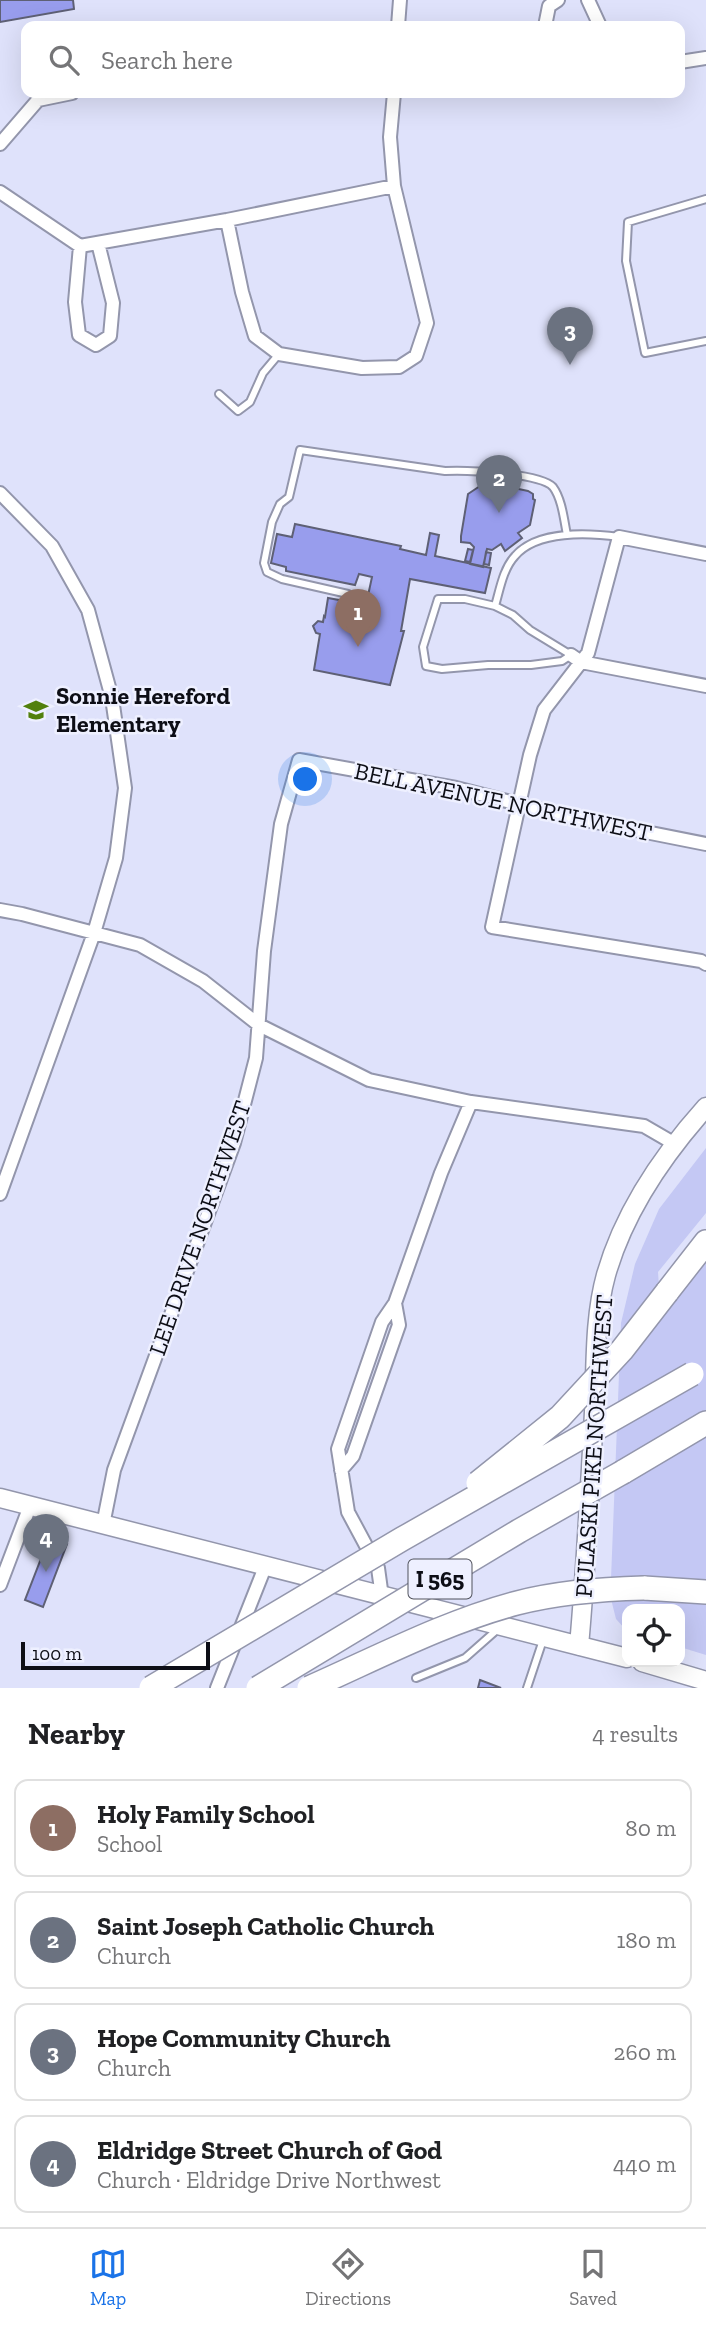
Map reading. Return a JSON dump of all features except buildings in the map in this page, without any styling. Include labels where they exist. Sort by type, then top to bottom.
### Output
[{"type":"highway","points":[[402,1539],[560,1417],[622,1350],[706,1242]]},
{"type":"highway","name":"I 565","points":[[150,1688],[402,1539],[706,1365]]},
{"type":"highway","name":"I 565","points":[[258,1688],[519,1531],[706,1423]]},
{"type":"highway","points":[[623,1472],[706,1436]]},
{"type":"highway","points":[[309,1688],[431,1633],[516,1603],[563,1594],[645,1588],[706,1592]]},
{"type":"main road","name":"PULASKI PIKE NORTHWEST","points":[[579,1646],[586,1565],[598,1329],[606,1275],[625,1227],[655,1169],[706,1107]]},
{"type":"main road","points":[[0,1498],[622,1657]]},
{"type":"main road","points":[[658,1667],[706,1682]]},
{"type":"street","points":[[398,21],[400,0]]},
{"type":"street","points":[[546,21],[549,6],[558,0]]},
{"type":"street","points":[[589,0],[598,21]]},
{"type":"street","points":[[685,61],[706,58]]},
{"type":"street","points":[[0,144],[38,100],[48,98]]},
{"type":"street","points":[[228,220],[242,292],[255,336],[279,354],[362,368],[399,367],[416,356],[427,323],[394,186],[390,136],[394,98]]},
{"type":"street","points":[[0,191],[80,246],[228,220],[394,186]]},
{"type":"street","points":[[80,246],[75,302],[79,335],[96,345],[110,336],[113,303],[98,243]]},
{"type":"street","points":[[0,493],[52,546],[88,610],[112,698],[125,788],[116,858],[94,933],[6,1155],[0,1194]]},
{"type":"street","points":[[706,554],[619,537],[588,653],[576,658],[544,710],[530,754],[492,927],[701,961],[706,964]]},
{"type":"street","points":[[576,658],[706,686]]},
{"type":"street","name":"BELL AVENUE NORTHWEST","points":[[299,760],[456,788],[519,806],[706,844]]},
{"type":"street","name":"LEE DRIVE NORTHWEST","points":[[103,1525],[114,1470],[234,1143],[256,1058],[264,951],[281,824],[299,760]]},
{"type":"street","points":[[0,910],[139,945],[203,981],[259,1025],[369,1080],[471,1102],[644,1126],[676,1144]]},
{"type":"street","points":[[382,1597],[378,1568],[348,1512],[338,1449],[382,1322],[395,1303],[441,1173],[471,1102]]},
{"type":"street","points":[[0,1585],[30,1506]]},
{"type":"street","points":[[217,1688],[265,1567]]},
{"type":"lane","points":[[706,199],[628,222],[626,261],[645,353],[706,341]]},
{"type":"lane","points":[[219,394],[238,411],[250,402],[264,373],[279,354]]},
{"type":"lane","points":[[348,594],[282,579],[267,572],[264,563],[272,522],[280,504],[289,497],[299,450],[445,471],[466,470],[536,478],[548,483],[555,490],[567,534]]},
{"type":"lane","points":[[495,606],[506,570],[515,555],[528,546],[567,534],[619,537]]},
{"type":"lane","points":[[465,598],[495,606],[513,615],[530,630],[576,658],[562,662],[442,669],[426,666],[423,647],[438,599],[465,598]]},
{"type":"lane","points":[[416,1678],[465,1658],[500,1627]]},
{"type":"lane","points":[[527,1688],[543,1638]]},
{"type":"shaded area","points":[[706,1148],[706,1213],[658,1272],[661,1317],[706,1259],[706,1580],[645,1577],[611,1579],[621,1323],[635,1264],[659,1209]]},
{"type":"shaded area","points":[[644,1597],[706,1602],[706,1655],[685,1649],[685,1604],[622,1604],[622,1626],[616,1619],[611,1599]]},
{"type":"place","name":"Hope Community Church","points":[[570,365]]},
{"type":"place","name":"Saint Joseph Catholic Church","points":[[499,513]]},
{"type":"place","name":"Holy Family School","points":[[358,647]]},
{"type":"place","name":"Sonnie Hereford Elementary","points":[[36,710]]},
{"type":"place","name":"Eldridge Street Church of God","points":[[46,1572]]}]
